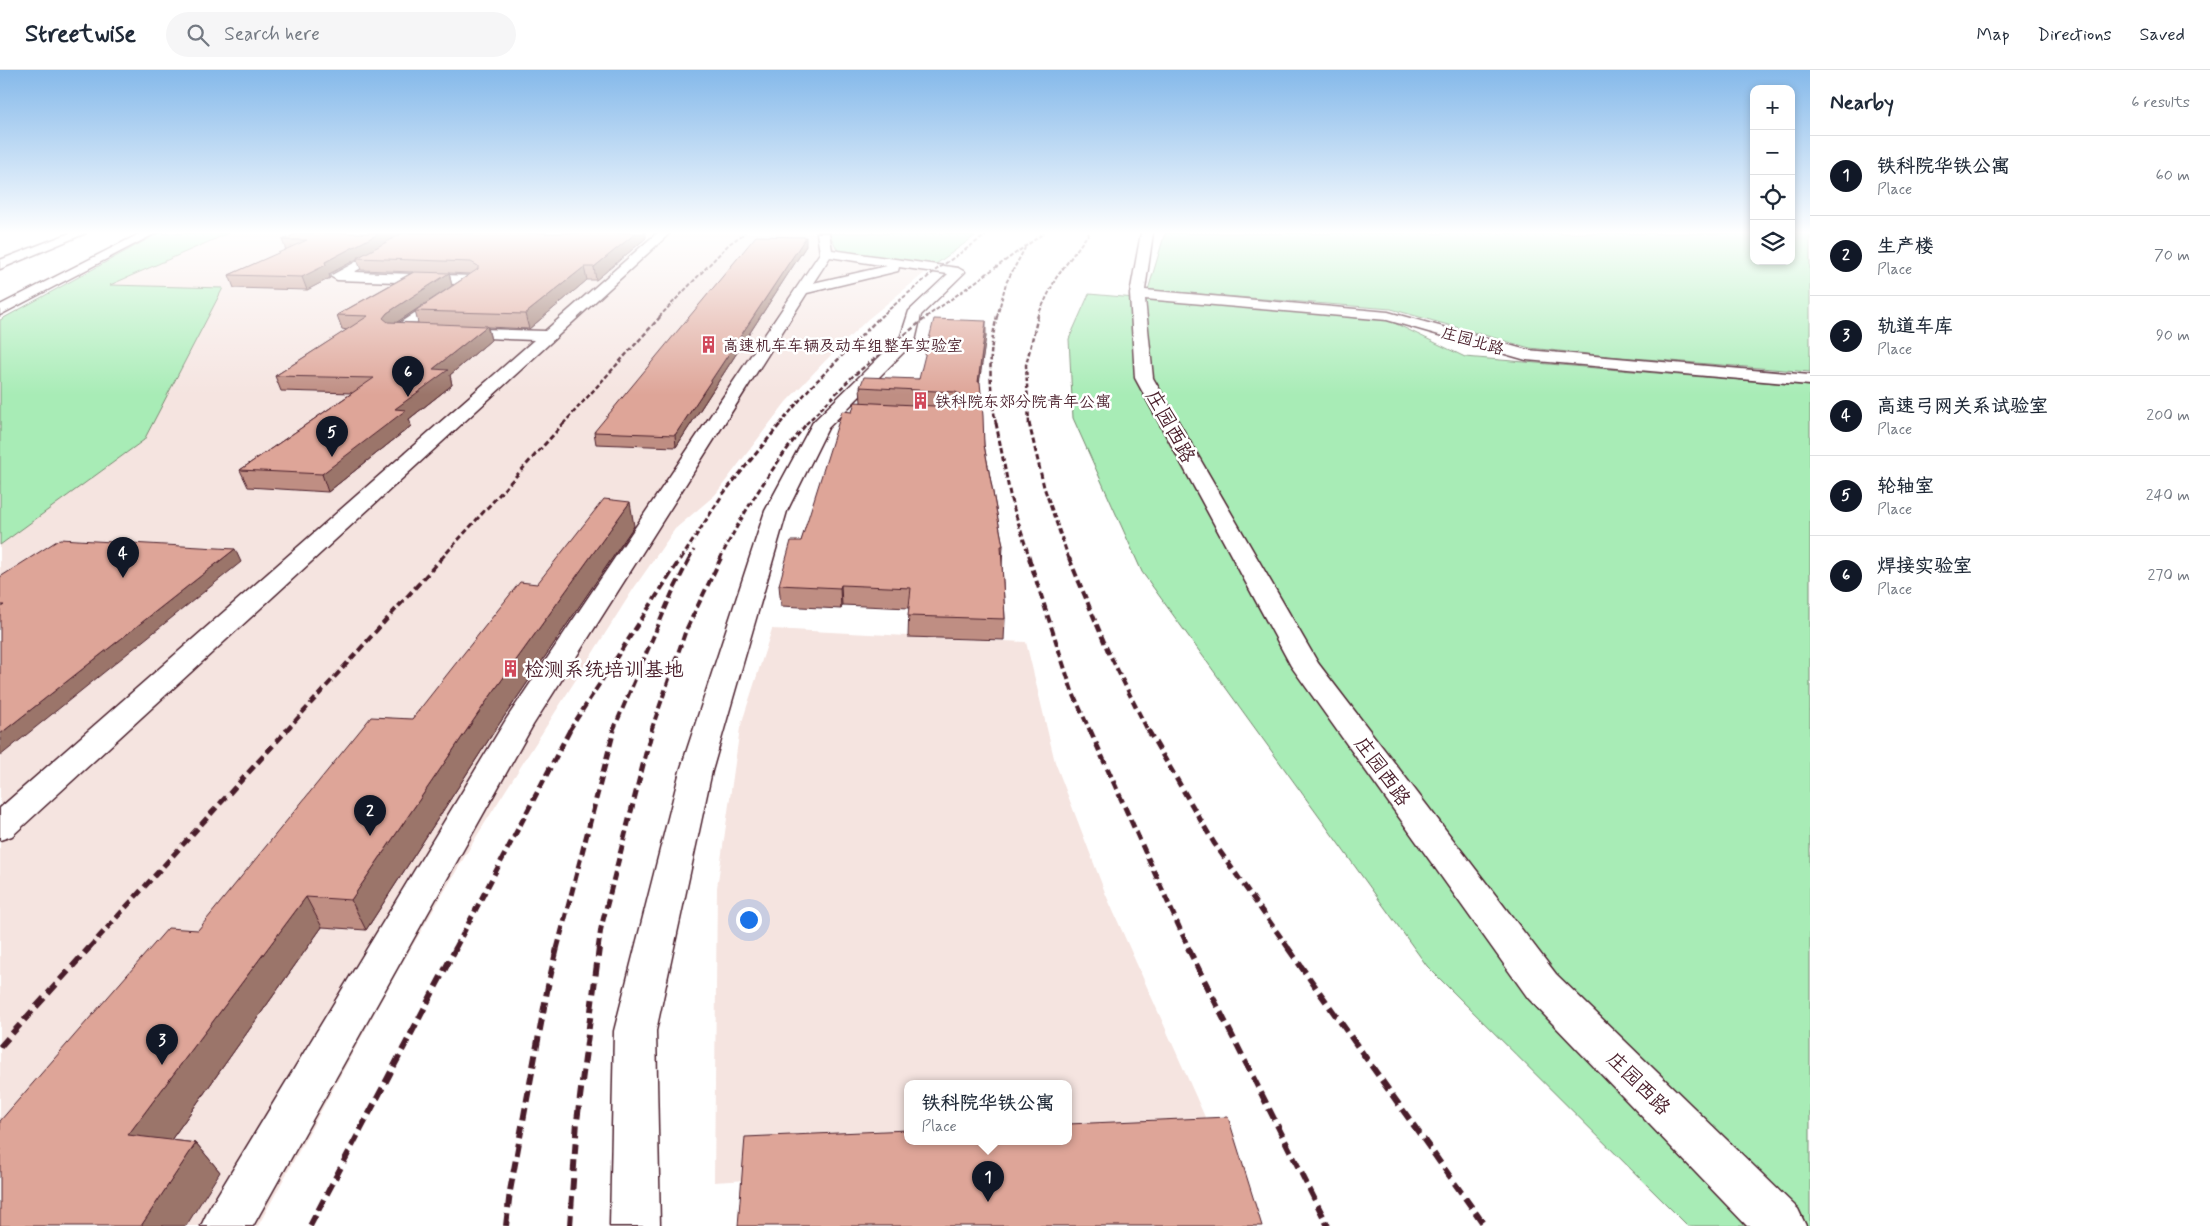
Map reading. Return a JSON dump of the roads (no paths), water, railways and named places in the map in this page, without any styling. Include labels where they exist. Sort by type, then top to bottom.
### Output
[{"type":"main road","points":[[0,311],[46,287]]},
{"type":"main road","points":[[463,287],[396,331],[546,336]]},
{"type":"main road","points":[[0,827],[602,287]]},
{"type":"main road","points":[[226,1226],[518,725],[803,287]]},
{"type":"main road","points":[[802,290],[814,287]]},
{"type":"main road","points":[[636,1226],[636,1031],[696,771],[776,511],[820,426],[845,410],[909,338],[914,314],[942,287]]},
{"type":"main road","name":"庄园西路","points":[[1138,287],[1137,294],[1144,378],[1305,666],[1542,986],[1781,1226]]},
{"type":"main road","name":"庄园北路","points":[[1137,294],[1388,316],[1526,355],[1810,380]]},
{"type":"railway","points":[[659,317],[688,287]]},
{"type":"railway","points":[[880,317],[916,287]]},
{"type":"railway","points":[[926,317],[968,287]]},
{"type":"railway","points":[[997,317],[1005,287]]},
{"type":"railway","points":[[1037,317],[1052,287]]},
{"type":"railway","points":[[563,424],[661,316]]},
{"type":"railway","points":[[806,424],[853,376],[928,316]]},
{"type":"railway","points":[[996,424],[992,397],[991,357],[997,316]]},
{"type":"railway","points":[[1029,424],[1026,365],[1038,316]]},
{"type":"railway","points":[[780,424],[809,389],[880,317]]},
{"type":"railway","points":[[441,559],[564,423]]},
{"type":"railway","points":[[681,559],[723,494],[781,423]]},
{"type":"railway","points":[[720,559],[760,489],[807,423]]},
{"type":"railway","points":[[996,423],[1011,500],[1030,559]]},
{"type":"railway","points":[[1029,423],[1044,487],[1069,559]]},
{"type":"railway","points":[[689,559],[694,550]]},
{"type":"railway","points":[[286,731],[442,558]]},
{"type":"railway","points":[[569,731],[681,558]]},
{"type":"railway","points":[[613,731],[672,593],[690,558]]},
{"type":"railway","points":[[651,731],[686,630],[721,558]]},
{"type":"railway","points":[[1029,558],[1072,691],[1090,731]]},
{"type":"railway","points":[[1069,558],[1107,649],[1148,731]]},
{"type":"railway","points":[[88,949],[287,730]]},
{"type":"railway","points":[[455,949],[570,730]]},
{"type":"railway","points":[[557,949],[614,730]]},
{"type":"railway","points":[[598,949],[601,928],[652,730]]},
{"type":"railway","points":[[1090,730],[1189,949]]},
{"type":"railway","points":[[1148,730],[1214,843],[1289,949]]},
{"type":"railway","points":[[0,1047],[89,948]]},
{"type":"railway","points":[[310,1226],[456,948]]},
{"type":"railway","points":[[506,1226],[510,1191],[548,986],[557,948]]},
{"type":"railway","points":[[570,1226],[577,1121],[599,948]]},
{"type":"railway","points":[[1188,948],[1328,1226]]},
{"type":"railway","points":[[1288,948],[1485,1226]]},
{"type":"place","name":"高速机车车辆及动车组整车实验室","points":[[709,345]]},
{"type":"place","name":"焊接实验室","points":[[408,397]]},
{"type":"place","name":"铁科院东郊分院青年公寓","points":[[921,401]]},
{"type":"place","name":"轮轴室","points":[[332,457]]},
{"type":"place","name":"高速弓网关系试验室","points":[[123,578]]},
{"type":"place","name":"检测系统培训基地","points":[[510,669]]},
{"type":"place","name":"生产楼","points":[[370,836]]},
{"type":"place","name":"轨道车库","points":[[162,1065]]},
{"type":"place","name":"铁科院华铁公寓","points":[[988,1202]]}]
